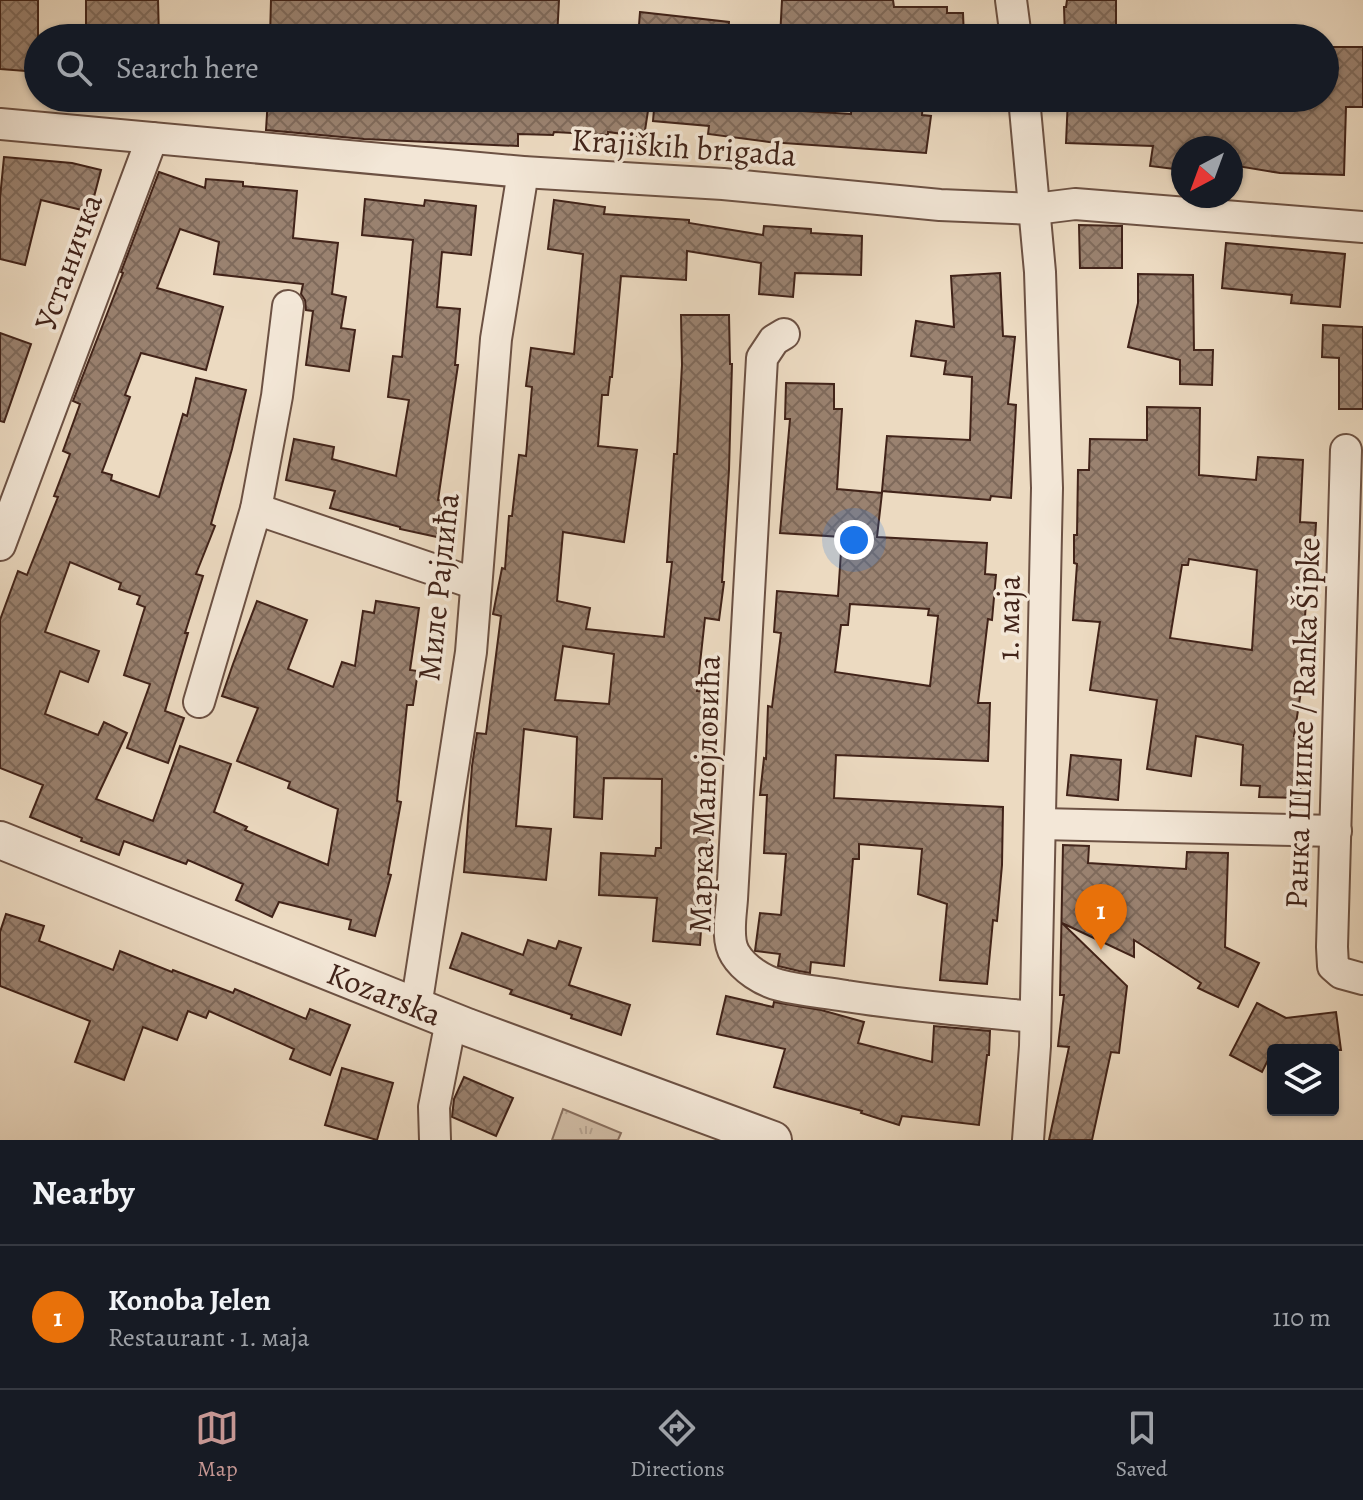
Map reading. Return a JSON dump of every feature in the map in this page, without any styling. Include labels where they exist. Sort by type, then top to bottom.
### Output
[{"type":"street","points":[[1011,0],[1014,24]]},
{"type":"street","name":"1. маја","points":[[1025,112],[1040,272],[1047,488],[1041,824],[1028,1140]]},
{"type":"street","name":"Krajiških brigada","points":[[0,124],[523,172],[723,184],[940,205],[1035,209],[1075,204],[1363,227]]},
{"type":"street","name":"Устаничка","points":[[0,545],[152,138]]},
{"type":"street","name":"Миле Рајлића","points":[[416,1007],[471,652],[496,339],[523,172]]},
{"type":"street","points":[[199,702],[256,509],[277,396],[288,306]]},
{"type":"street","name":"Марка Манојловића","points":[[784,334],[774,340],[762,358],[732,911],[734,953],[763,979],[779,985],[879,1001],[1035,1017]]},
{"type":"street","name":"Ранка Шипке / Ranka Šipke","points":[[1346,450],[1353,527],[1336,831],[1333,966],[1341,973],[1363,979]]},
{"type":"street","points":[[256,509],[476,584]]},
{"type":"street","points":[[1041,824],[1336,831]]},
{"type":"street","name":"Kozarska","points":[[0,840],[451,1021],[773,1140]]},
{"type":"street","points":[[435,1140],[434,1107],[451,1021]]},
{"type":"green space","points":[[563,1109],[621,1133],[618,1140],[552,1140]]},
{"type":"building","points":[[0,0],[38,0],[38,24],[24,24],[24,71],[0,69]]},
{"type":"building","points":[[86,0],[158,0],[159,24],[86,24]]},
{"type":"building","points":[[271,0],[559,0],[558,24],[270,24]]},
{"type":"building","points":[[782,0],[893,0],[894,7],[947,7],[947,13],[963,13],[963,24],[781,24]]},
{"type":"building","points":[[1067,0],[1116,0],[1116,24],[1065,24]]},
{"type":"building","points":[[640,12],[729,22],[729,24],[639,24]]},
{"type":"building","points":[[1339,47],[1363,47],[1363,107],[1346,107],[1344,175],[1280,173],[1243,167],[1243,136],[1171,136],[1171,169],[1150,166],[1153,146],[1066,143],[1067,112],[1339,112]]},
{"type":"building","points":[[267,112],[648,112],[644,137],[608,132],[608,135],[518,134],[518,146],[364,139],[266,130]]},
{"type":"building","points":[[654,112],[922,112],[922,115],[931,116],[926,153],[769,142],[708,134],[709,126],[653,121]]},
{"type":"building","points":[[4,157],[72,163],[101,170],[90,212],[41,200],[25,265],[0,259]]},
{"type":"building","points":[[159,172],[205,188],[206,179],[297,191],[293,238],[338,243],[332,294],[346,297],[341,328],[355,330],[349,371],[306,365],[313,311],[306,310],[301,294],[303,284],[214,274],[219,242],[180,229],[157,288],[223,307],[206,370],[141,353],[125,395],[130,397],[102,472],[112,475],[111,480],[159,497],[183,414],[187,416],[196,378],[246,390],[211,524],[215,526],[196,574],[203,576],[165,711],[184,718],[168,763],[127,748],[150,684],[124,675],[145,607],[137,604],[140,596],[119,589],[121,583],[70,562],[45,632],[99,651],[88,682],[60,671],[45,714],[98,735],[104,722],[127,733],[96,799],[153,821],[180,746],[231,764],[214,812],[247,827],[245,830],[328,865],[338,809],[288,788],[290,782],[237,761],[258,708],[222,696],[233,664],[257,601],[307,620],[288,669],[333,687],[342,662],[355,666],[363,611],[374,613],[376,601],[419,608],[410,670],[418,671],[413,705],[407,705],[397,801],[401,802],[388,874],[391,875],[375,936],[349,929],[351,920],[279,902],[272,917],[236,900],[243,884],[188,860],[186,864],[124,841],[119,855],[81,841],[82,838],[30,817],[43,785],[0,768],[0,620],[18,571],[27,575],[58,497],[54,496],[70,454],[63,451],[80,404],[73,401]]},
{"type":"building","points":[[365,199],[424,206],[425,200],[476,206],[471,255],[442,252],[437,307],[460,309],[455,365],[458,365],[438,500],[443,501],[437,537],[330,508],[335,491],[286,480],[294,439],[334,447],[332,459],[396,476],[409,400],[388,397],[393,356],[402,357],[413,240],[362,235]]},
{"type":"building","points":[[554,200],[605,207],[604,214],[689,220],[689,223],[763,235],[764,226],[862,236],[861,275],[795,273],[793,297],[759,294],[761,263],[687,251],[686,280],[621,276],[612,377],[608,395],[602,395],[598,446],[637,450],[624,542],[563,532],[557,601],[590,608],[586,629],[664,637],[672,562],[667,562],[674,454],[677,454],[682,365],[681,315],[729,315],[732,364],[724,582],[719,620],[705,618],[697,691],[713,692],[712,729],[707,729],[706,799],[711,799],[710,843],[707,843],[700,945],[653,941],[657,898],[599,895],[601,853],[655,856],[656,848],[661,848],[662,779],[604,778],[602,819],[574,817],[577,737],[524,729],[516,826],[551,829],[546,880],[464,872],[472,766],[477,733],[486,734],[501,616],[493,614],[502,568],[505,569],[509,516],[512,516],[519,455],[526,456],[532,387],[526,386],[531,348],[574,354],[583,254],[548,249]],"holes":[[[563,646],[614,654],[609,704],[555,700]]]},
{"type":"building","points":[[1079,225],[1122,226],[1122,268],[1080,268]]},
{"type":"building","points":[[1226,243],[1345,254],[1340,307],[1291,303],[1292,295],[1222,288]]},
{"type":"building","points":[[1000,273],[1003,336],[1015,337],[1008,404],[1016,405],[1011,498],[991,496],[990,500],[882,491],[887,436],[970,440],[972,377],[944,374],[946,361],[911,356],[916,321],[954,327],[951,276]]},
{"type":"building","points":[[1138,274],[1193,275],[1194,350],[1213,350],[1212,385],[1180,384],[1180,360],[1128,347],[1138,303]]},
{"type":"building","points":[[1323,325],[1363,327],[1363,409],[1339,409],[1339,358],[1322,357]]},
{"type":"building","points":[[0,333],[31,344],[4,422],[0,421]]},
{"type":"building","points":[[786,383],[834,384],[834,409],[842,409],[837,489],[882,493],[877,537],[987,543],[985,574],[996,575],[978,703],[990,703],[988,761],[836,755],[834,798],[1003,807],[997,921],[993,920],[987,984],[940,980],[947,904],[918,894],[922,849],[859,844],[859,859],[853,859],[844,966],[811,962],[810,973],[778,966],[780,954],[755,951],[760,913],[781,915],[786,854],[764,853],[767,795],[760,795],[766,759],[768,706],[772,707],[781,633],[774,632],[777,591],[838,596],[842,537],[780,533],[790,419],[785,419]],"holes":[[[850,604],[929,609],[928,615],[938,616],[930,686],[835,672],[841,625],[848,625]]]},
{"type":"building","points":[[1147,407],[1200,408],[1199,475],[1256,480],[1258,457],[1303,460],[1300,522],[1316,523],[1313,575],[1308,575],[1301,672],[1304,672],[1294,736],[1303,736],[1300,798],[1259,797],[1260,786],[1241,785],[1243,745],[1196,736],[1191,776],[1147,769],[1157,700],[1090,690],[1100,622],[1073,620],[1078,470],[1089,470],[1090,439],[1147,440]],"holes":[[[1189,559],[1257,570],[1252,650],[1170,638],[1182,565],[1188,565]]]},
{"type":"building","points":[[1071,755],[1121,760],[1118,800],[1067,795]]},
{"type":"building","points":[[1063,845],[1089,846],[1088,863],[1186,869],[1187,852],[1228,853],[1225,947],[1259,963],[1238,1007],[1198,988],[1201,983],[1134,940],[1134,957],[1062,923],[1127,986],[1119,1053],[1111,1052],[1092,1140],[1049,1140],[1069,1047],[1058,1046],[1064,995],[1060,995]]},
{"type":"building","points":[[6,914],[44,926],[39,941],[113,970],[120,951],[233,993],[235,989],[306,1019],[310,1009],[350,1025],[330,1075],[290,1059],[294,1049],[209,1011],[206,1018],[188,1011],[177,1040],[143,1027],[124,1080],[75,1062],[90,1021],[0,986],[0,932]]},
{"type":"building","points":[[462,933],[523,955],[528,940],[556,949],[559,941],[581,948],[569,985],[630,1005],[621,1035],[571,1018],[572,1015],[510,994],[512,990],[450,968]]},
{"type":"building","points":[[726,996],[773,1007],[774,1002],[821,1010],[864,1022],[858,1043],[932,1062],[934,1026],[990,1031],[979,1125],[902,1116],[899,1125],[862,1111],[774,1087],[785,1049],[717,1034]]},
{"type":"building","points":[[1257,1003],[1286,1018],[1336,1012],[1341,1050],[1339,1044],[1267,1044],[1267,1062],[1262,1072],[1230,1055]]},
{"type":"building","points":[[342,1068],[393,1083],[377,1140],[325,1125]]},
{"type":"building","points":[[464,1077],[513,1098],[496,1136],[452,1117],[454,1099]]},
{"type":"place","name":"Konoba Jelen","points":[[1101,950]]}]
